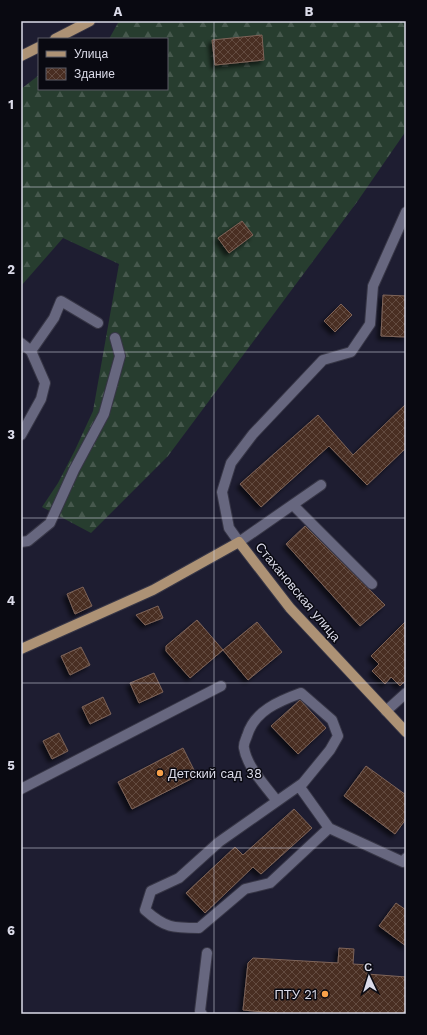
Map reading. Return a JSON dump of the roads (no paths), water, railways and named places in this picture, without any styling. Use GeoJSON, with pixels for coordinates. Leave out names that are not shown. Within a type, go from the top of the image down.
{"type":"FeatureCollection","features":[{"type":"Feature","properties":{"kind":"main road"},"geometry":{"type":"LineString","coordinates":[[57,38],[90,21]]}},
{"type":"Feature","properties":{"kind":"main road"},"geometry":{"type":"LineString","coordinates":[[21,56],[38,48]]}},
{"type":"Feature","properties":{"kind":"main road","name":"Стахановская улица"},"geometry":{"type":"LineString","coordinates":[[21,649],[152,590],[239,542],[290,608],[406,732]]}},
{"type":"Feature","properties":{"kind":"street"},"geometry":{"type":"LineString","coordinates":[[322,485],[239,542],[229,528],[222,492],[231,463],[253,434],[323,360],[351,352],[370,324],[373,286],[406,212]]}},
{"type":"Feature","properties":{"kind":"street"},"geometry":{"type":"LineString","coordinates":[[31,351],[54,318],[61,302],[98,323]]}},
{"type":"Feature","properties":{"kind":"street"},"geometry":{"type":"LineString","coordinates":[[21,542],[28,541],[50,523],[74,470],[104,414],[120,356],[115,338]]}},
{"type":"Feature","properties":{"kind":"street"},"geometry":{"type":"LineString","coordinates":[[21,344],[31,351],[45,383],[41,398],[21,435]]}},
{"type":"Feature","properties":{"kind":"street"},"geometry":{"type":"LineString","coordinates":[[294,505],[372,584]]}},
{"type":"Feature","properties":{"kind":"street"},"geometry":{"type":"LineString","coordinates":[[21,789],[221,686]]}},
{"type":"Feature","properties":{"kind":"street"},"geometry":{"type":"LineString","coordinates":[[276,800],[248,761],[243,746],[248,732],[258,716],[277,702],[301,693],[332,720],[338,736],[330,750],[299,786],[276,800],[219,842],[179,878],[151,891],[145,910],[158,922],[174,928],[200,928],[245,889],[270,883],[329,828]]}},
{"type":"Feature","properties":{"kind":"street"},"geometry":{"type":"LineString","coordinates":[[386,711],[406,693]]}},
{"type":"Feature","properties":{"kind":"street"},"geometry":{"type":"LineString","coordinates":[[299,786],[329,828],[403,862],[406,858]]}},
{"type":"Feature","properties":{"kind":"street"},"geometry":{"type":"LineString","coordinates":[[202,1014],[200,1011],[207,953]]}},
{"type":"Feature","properties":{"kind":"place","name":"Детский сад 38"},"geometry":{"type":"Point","coordinates":[160,773]}},
{"type":"Feature","properties":{"kind":"place","name":"ПТУ 21"},"geometry":{"type":"Point","coordinates":[325,994]}}]}
